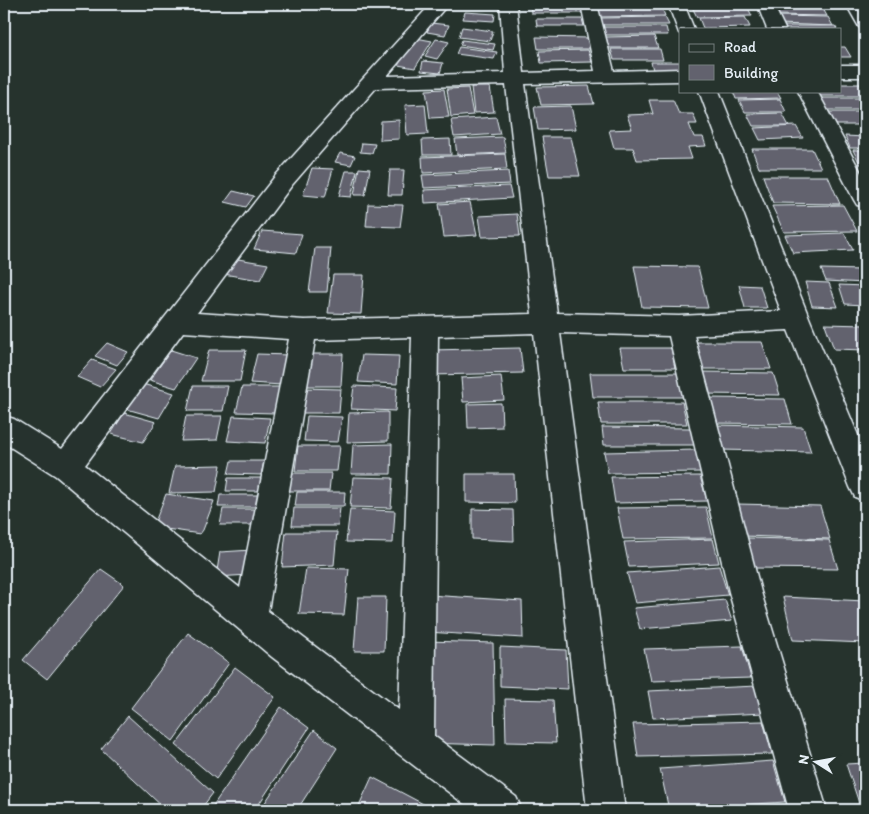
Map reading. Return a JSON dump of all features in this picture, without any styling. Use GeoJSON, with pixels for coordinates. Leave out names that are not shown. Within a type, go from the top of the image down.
{"type":"FeatureCollection","features":[{"type":"Feature","properties":{"kind":"street"},"geometry":{"type":"LineString","coordinates":[[66,467],[284,180],[440,4]]}},
{"type":"Feature","properties":{"kind":"street"},"geometry":{"type":"LineString","coordinates":[[508,4],[515,78],[606,810]]}},
{"type":"Feature","properties":{"kind":"street"},"geometry":{"type":"LineString","coordinates":[[589,4],[606,77]]}},
{"type":"Feature","properties":{"kind":"street"},"geometry":{"type":"LineString","coordinates":[[676,4],[685,28]]}},
{"type":"Feature","properties":{"kind":"street"},"geometry":{"type":"LineString","coordinates":[[765,4],[776,28]]}},
{"type":"Feature","properties":{"kind":"street"},"geometry":{"type":"LineString","coordinates":[[854,4],[865,23]]}},
{"type":"Feature","properties":{"kind":"street"},"geometry":{"type":"LineString","coordinates":[[842,71],[865,71]]}},
{"type":"Feature","properties":{"kind":"street"},"geometry":{"type":"LineString","coordinates":[[371,82],[679,75]]}},
{"type":"Feature","properties":{"kind":"street"},"geometry":{"type":"LineString","coordinates":[[709,92],[797,320],[865,487]]}},
{"type":"Feature","properties":{"kind":"street"},"geometry":{"type":"LineString","coordinates":[[808,92],[865,200]]}},
{"type":"Feature","properties":{"kind":"street"},"geometry":{"type":"LineString","coordinates":[[175,322],[304,330],[545,323],[679,326],[797,320]]}},
{"type":"Feature","properties":{"kind":"street"},"geometry":{"type":"LineString","coordinates":[[416,745],[425,326]]}},
{"type":"Feature","properties":{"kind":"street"},"geometry":{"type":"LineString","coordinates":[[679,326],[745,592],[808,810]]}},
{"type":"Feature","properties":{"kind":"street"},"geometry":{"type":"LineString","coordinates":[[251,616],[304,330]]}},
{"type":"Feature","properties":{"kind":"street"},"geometry":{"type":"LineString","coordinates":[[4,428],[66,467],[284,644],[503,810]]}},
{"type":"Feature","properties":{"kind":"building"},"geometry":{"type":"Polygon","coordinates":[[[530,4],[581,4],[584,13],[531,13],[530,4]]]}},
{"type":"Feature","properties":{"kind":"building"},"geometry":{"type":"Polygon","coordinates":[[[605,4],[635,4],[637,7],[607,7],[605,4]]]}},
{"type":"Feature","properties":{"kind":"building"},"geometry":{"type":"Polygon","coordinates":[[[691,4],[749,4],[750,6],[692,6],[691,4]]]}},
{"type":"Feature","properties":{"kind":"building"},"geometry":{"type":"Polygon","coordinates":[[[772,5],[822,7],[827,16],[775,15],[772,5]]]}},
{"type":"Feature","properties":{"kind":"building"},"geometry":{"type":"Polygon","coordinates":[[[747,6],[752,16],[697,17],[692,7],[747,6]]]}},
{"type":"Feature","properties":{"kind":"building"},"geometry":{"type":"Polygon","coordinates":[[[662,8],[665,16],[599,17],[597,9],[662,8]]]}},
{"type":"Feature","properties":{"kind":"building"},"geometry":{"type":"Polygon","coordinates":[[[465,12],[495,14],[494,21],[463,19],[465,12]]]}},
{"type":"Feature","properties":{"kind":"building"},"geometry":{"type":"Polygon","coordinates":[[[775,16],[828,17],[833,26],[779,24],[775,16]]]}},
{"type":"Feature","properties":{"kind":"building"},"geometry":{"type":"Polygon","coordinates":[[[665,17],[669,25],[602,25],[599,18],[665,17]]]}},
{"type":"Feature","properties":{"kind":"building"},"geometry":{"type":"Polygon","coordinates":[[[745,17],[750,27],[703,28],[699,18],[745,17]]]}},
{"type":"Feature","properties":{"kind":"building"},"geometry":{"type":"Polygon","coordinates":[[[536,19],[582,19],[584,26],[537,26],[536,19]]]}},
{"type":"Feature","properties":{"kind":"building"},"geometry":{"type":"Polygon","coordinates":[[[431,23],[449,25],[445,35],[427,32],[431,23]]]}},
{"type":"Feature","properties":{"kind":"building"},"geometry":{"type":"Polygon","coordinates":[[[781,26],[835,26],[836,28],[782,28],[781,26]]]}},
{"type":"Feature","properties":{"kind":"building"},"geometry":{"type":"Polygon","coordinates":[[[462,27],[493,31],[490,41],[459,37],[462,27]]]}},
{"type":"Feature","properties":{"kind":"building"},"geometry":{"type":"Polygon","coordinates":[[[602,27],[666,27],[668,35],[604,35],[602,27]]]}},
{"type":"Feature","properties":{"kind":"building"},"geometry":{"type":"Polygon","coordinates":[[[654,36],[658,48],[609,48],[606,37],[654,36]]]}},
{"type":"Feature","properties":{"kind":"building"},"geometry":{"type":"Polygon","coordinates":[[[536,37],[590,38],[592,49],[538,49],[536,37]]]}},
{"type":"Feature","properties":{"kind":"building"},"geometry":{"type":"Polygon","coordinates":[[[416,38],[432,41],[415,68],[398,65],[416,38]]]}},
{"type":"Feature","properties":{"kind":"building"},"geometry":{"type":"Polygon","coordinates":[[[436,39],[449,42],[437,59],[425,56],[436,39]]]}},
{"type":"Feature","properties":{"kind":"building"},"geometry":{"type":"Polygon","coordinates":[[[462,40],[495,44],[493,50],[460,45],[462,40]]]}},
{"type":"Feature","properties":{"kind":"building"},"geometry":{"type":"Polygon","coordinates":[[[459,47],[497,52],[494,59],[456,54],[459,47]]]}},
{"type":"Feature","properties":{"kind":"building"},"geometry":{"type":"Polygon","coordinates":[[[842,47],[845,47],[851,57],[842,57],[842,47]]]}},
{"type":"Feature","properties":{"kind":"building"},"geometry":{"type":"Polygon","coordinates":[[[611,49],[660,49],[663,60],[614,60],[611,49]]]}},
{"type":"Feature","properties":{"kind":"building"},"geometry":{"type":"Polygon","coordinates":[[[588,50],[592,62],[541,63],[539,51],[588,50]]]}},
{"type":"Feature","properties":{"kind":"building"},"geometry":{"type":"Polygon","coordinates":[[[423,61],[443,63],[440,73],[421,71],[423,61]]]}},
{"type":"Feature","properties":{"kind":"building"},"geometry":{"type":"Polygon","coordinates":[[[651,62],[679,62],[679,70],[653,70],[651,62]]]}},
{"type":"Feature","properties":{"kind":"building"},"geometry":{"type":"Polygon","coordinates":[[[842,84],[865,84],[865,96],[820,96],[818,92],[842,92],[842,84]]]}},
{"type":"Feature","properties":{"kind":"building"},"geometry":{"type":"Polygon","coordinates":[[[589,86],[594,104],[541,105],[537,87],[589,86]]]}},
{"type":"Feature","properties":{"kind":"building"},"geometry":{"type":"Polygon","coordinates":[[[471,87],[490,87],[494,112],[474,113],[471,87]]]}},
{"type":"Feature","properties":{"kind":"building"},"geometry":{"type":"Polygon","coordinates":[[[468,88],[473,115],[451,117],[447,89],[468,88]]]}},
{"type":"Feature","properties":{"kind":"building"},"geometry":{"type":"Polygon","coordinates":[[[444,89],[449,117],[430,118],[426,90],[444,89]]]}},
{"type":"Feature","properties":{"kind":"building"},"geometry":{"type":"Polygon","coordinates":[[[733,92],[778,92],[781,98],[736,99],[733,92]]]}},
{"type":"Feature","properties":{"kind":"building"},"geometry":{"type":"Polygon","coordinates":[[[820,98],[865,98],[865,110],[826,110],[820,98]]]}},
{"type":"Feature","properties":{"kind":"building"},"geometry":{"type":"Polygon","coordinates":[[[780,99],[786,112],[745,112],[739,100],[780,99]]]}},
{"type":"Feature","properties":{"kind":"building"},"geometry":{"type":"Polygon","coordinates":[[[649,100],[673,100],[679,114],[693,114],[697,124],[689,124],[694,137],[703,137],[706,146],[688,147],[692,159],[637,160],[633,148],[614,148],[609,130],[632,129],[627,115],[653,114],[649,100]]]}},
{"type":"Feature","properties":{"kind":"building"},"geometry":{"type":"Polygon","coordinates":[[[425,104],[428,134],[407,135],[405,105],[425,104]]]}},
{"type":"Feature","properties":{"kind":"building"},"geometry":{"type":"Polygon","coordinates":[[[571,106],[576,129],[538,130],[534,107],[571,106]]]}},
{"type":"Feature","properties":{"kind":"building"},"geometry":{"type":"Polygon","coordinates":[[[829,112],[865,112],[865,125],[836,125],[829,112]]]}},
{"type":"Feature","properties":{"kind":"building"},"geometry":{"type":"Polygon","coordinates":[[[782,113],[789,126],[753,126],[747,114],[782,113]]]}},
{"type":"Feature","properties":{"kind":"building"},"geometry":{"type":"Polygon","coordinates":[[[496,117],[500,134],[454,137],[451,120],[496,117]]]}},
{"type":"Feature","properties":{"kind":"building"},"geometry":{"type":"Polygon","coordinates":[[[399,120],[399,139],[380,140],[381,121],[399,120]]]}},
{"type":"Feature","properties":{"kind":"building"},"geometry":{"type":"Polygon","coordinates":[[[796,126],[803,138],[760,140],[754,128],[796,126]]]}},
{"type":"Feature","properties":{"kind":"building"},"geometry":{"type":"Polygon","coordinates":[[[845,136],[865,137],[865,148],[850,148],[845,136]]]}},
{"type":"Feature","properties":{"kind":"building"},"geometry":{"type":"Polygon","coordinates":[[[503,137],[506,153],[457,155],[455,139],[503,137]]]}},
{"type":"Feature","properties":{"kind":"building"},"geometry":{"type":"Polygon","coordinates":[[[542,137],[571,137],[580,176],[549,176],[542,137]]]}},
{"type":"Feature","properties":{"kind":"building"},"geometry":{"type":"Polygon","coordinates":[[[450,139],[451,155],[423,155],[422,140],[450,139]]]}},
{"type":"Feature","properties":{"kind":"building"},"geometry":{"type":"Polygon","coordinates":[[[362,143],[375,144],[372,153],[360,152],[362,143]]]}},
{"type":"Feature","properties":{"kind":"building"},"geometry":{"type":"Polygon","coordinates":[[[752,149],[812,149],[821,168],[759,168],[752,149]]]}},
{"type":"Feature","properties":{"kind":"building"},"geometry":{"type":"Polygon","coordinates":[[[853,150],[865,150],[865,164],[860,164],[853,150]]]}},
{"type":"Feature","properties":{"kind":"building"},"geometry":{"type":"Polygon","coordinates":[[[340,153],[355,156],[351,165],[335,162],[340,153]]]}},
{"type":"Feature","properties":{"kind":"building"},"geometry":{"type":"Polygon","coordinates":[[[505,154],[507,169],[423,173],[422,157],[505,154]]]}},
{"type":"Feature","properties":{"kind":"building"},"geometry":{"type":"Polygon","coordinates":[[[312,168],[333,169],[325,197],[303,195],[312,168]]]}},
{"type":"Feature","properties":{"kind":"building"},"geometry":{"type":"Polygon","coordinates":[[[359,168],[370,169],[365,195],[354,195],[359,168]]]}},
{"type":"Feature","properties":{"kind":"building"},"geometry":{"type":"Polygon","coordinates":[[[390,170],[404,170],[402,195],[388,195],[390,170]]]}},
{"type":"Feature","properties":{"kind":"building"},"geometry":{"type":"Polygon","coordinates":[[[346,171],[357,171],[351,197],[339,196],[346,171]]]}},
{"type":"Feature","properties":{"kind":"building"},"geometry":{"type":"Polygon","coordinates":[[[508,171],[510,184],[424,188],[422,175],[508,171]]]}},
{"type":"Feature","properties":{"kind":"building"},"geometry":{"type":"Polygon","coordinates":[[[763,176],[828,176],[840,204],[773,203],[763,176]]]}},
{"type":"Feature","properties":{"kind":"building"},"geometry":{"type":"Polygon","coordinates":[[[509,186],[512,198],[425,203],[424,190],[509,186]]]}},
{"type":"Feature","properties":{"kind":"building"},"geometry":{"type":"Polygon","coordinates":[[[233,191],[254,196],[246,207],[225,202],[233,191]]]}},
{"type":"Feature","properties":{"kind":"building"},"geometry":{"type":"Polygon","coordinates":[[[470,202],[477,235],[444,237],[439,204],[470,202]]]}},
{"type":"Feature","properties":{"kind":"building"},"geometry":{"type":"Polygon","coordinates":[[[368,204],[403,205],[400,227],[366,226],[368,204]]]}},
{"type":"Feature","properties":{"kind":"building"},"geometry":{"type":"Polygon","coordinates":[[[843,205],[857,231],[784,232],[772,206],[843,205]]]}},
{"type":"Feature","properties":{"kind":"building"},"geometry":{"type":"Polygon","coordinates":[[[517,214],[520,236],[482,237],[479,216],[517,214]]]}},
{"type":"Feature","properties":{"kind":"building"},"geometry":{"type":"Polygon","coordinates":[[[262,231],[302,234],[296,253],[254,249],[262,231]]]}},
{"type":"Feature","properties":{"kind":"building"},"geometry":{"type":"Polygon","coordinates":[[[844,233],[853,250],[793,253],[785,235],[844,233]]]}},
{"type":"Feature","properties":{"kind":"building"},"geometry":{"type":"Polygon","coordinates":[[[315,248],[331,248],[327,292],[309,292],[315,248]]]}},
{"type":"Feature","properties":{"kind":"building"},"geometry":{"type":"Polygon","coordinates":[[[232,258],[268,264],[260,280],[223,274],[232,258]]]}},
{"type":"Feature","properties":{"kind":"building"},"geometry":{"type":"Polygon","coordinates":[[[634,266],[698,267],[708,308],[642,307],[634,266]]]}},
{"type":"Feature","properties":{"kind":"building"},"geometry":{"type":"Polygon","coordinates":[[[821,269],[861,270],[865,283],[826,281],[821,269]]]}},
{"type":"Feature","properties":{"kind":"building"},"geometry":{"type":"Polygon","coordinates":[[[333,275],[364,275],[361,314],[328,313],[333,275]]]}},
{"type":"Feature","properties":{"kind":"building"},"geometry":{"type":"Polygon","coordinates":[[[805,282],[829,283],[838,307],[812,306],[805,282]]]}},
{"type":"Feature","properties":{"kind":"building"},"geometry":{"type":"Polygon","coordinates":[[[739,285],[760,286],[767,308],[745,308],[739,285]]]}},
{"type":"Feature","properties":{"kind":"building"},"geometry":{"type":"Polygon","coordinates":[[[839,285],[865,286],[865,305],[845,304],[839,285]]]}},
{"type":"Feature","properties":{"kind":"building"},"geometry":{"type":"Polygon","coordinates":[[[825,324],[865,325],[865,350],[834,349],[825,324]]]}},
{"type":"Feature","properties":{"kind":"building"},"geometry":{"type":"Polygon","coordinates":[[[689,342],[762,342],[771,369],[695,369],[689,342]]]}},
{"type":"Feature","properties":{"kind":"building"},"geometry":{"type":"Polygon","coordinates":[[[107,343],[128,352],[117,365],[95,356],[107,343]]]}},
{"type":"Feature","properties":{"kind":"building"},"geometry":{"type":"Polygon","coordinates":[[[520,348],[523,373],[430,375],[430,350],[520,348]]]}},
{"type":"Feature","properties":{"kind":"building"},"geometry":{"type":"Polygon","coordinates":[[[620,348],[671,348],[675,368],[624,368],[620,348]]]}},
{"type":"Feature","properties":{"kind":"building"},"geometry":{"type":"Polygon","coordinates":[[[171,350],[196,358],[176,388],[150,380],[171,350]]]}},
{"type":"Feature","properties":{"kind":"building"},"geometry":{"type":"Polygon","coordinates":[[[209,350],[246,350],[240,381],[201,381],[209,350]]]}},
{"type":"Feature","properties":{"kind":"building"},"geometry":{"type":"Polygon","coordinates":[[[257,354],[289,355],[282,385],[250,383],[257,354]]]}},
{"type":"Feature","properties":{"kind":"building"},"geometry":{"type":"Polygon","coordinates":[[[303,354],[343,354],[341,386],[299,386],[303,354]]]}},
{"type":"Feature","properties":{"kind":"building"},"geometry":{"type":"Polygon","coordinates":[[[362,355],[399,356],[397,384],[358,382],[362,355]]]}},
{"type":"Feature","properties":{"kind":"building"},"geometry":{"type":"Polygon","coordinates":[[[92,360],[116,369],[100,387],[77,377],[92,360]]]}},
{"type":"Feature","properties":{"kind":"building"},"geometry":{"type":"Polygon","coordinates":[[[700,372],[773,373],[780,395],[704,394],[700,372]]]}},
{"type":"Feature","properties":{"kind":"building"},"geometry":{"type":"Polygon","coordinates":[[[590,373],[679,373],[685,397],[593,397],[590,373]]]}},
{"type":"Feature","properties":{"kind":"building"},"geometry":{"type":"Polygon","coordinates":[[[501,376],[504,400],[463,402],[461,378],[501,376]]]}},
{"type":"Feature","properties":{"kind":"building"},"geometry":{"type":"Polygon","coordinates":[[[139,383],[174,393],[159,418],[123,408],[139,383]]]}},
{"type":"Feature","properties":{"kind":"building"},"geometry":{"type":"Polygon","coordinates":[[[193,386],[228,386],[223,411],[187,411],[193,386]]]}},
{"type":"Feature","properties":{"kind":"building"},"geometry":{"type":"Polygon","coordinates":[[[354,386],[397,388],[395,411],[351,409],[354,386]]]}},
{"type":"Feature","properties":{"kind":"building"},"geometry":{"type":"Polygon","coordinates":[[[242,387],[280,387],[275,413],[236,412],[242,387]]]}},
{"type":"Feature","properties":{"kind":"building"},"geometry":{"type":"Polygon","coordinates":[[[302,388],[341,389],[339,413],[299,413],[302,388]]]}},
{"type":"Feature","properties":{"kind":"building"},"geometry":{"type":"Polygon","coordinates":[[[707,398],[785,399],[792,424],[713,423],[707,398]]]}},
{"type":"Feature","properties":{"kind":"building"},"geometry":{"type":"Polygon","coordinates":[[[598,402],[682,402],[687,424],[601,424],[598,402]]]}},
{"type":"Feature","properties":{"kind":"building"},"geometry":{"type":"Polygon","coordinates":[[[501,403],[502,427],[468,428],[467,404],[501,403]]]}},
{"type":"Feature","properties":{"kind":"building"},"geometry":{"type":"Polygon","coordinates":[[[388,412],[388,441],[347,442],[349,413],[388,412]]]}},
{"type":"Feature","properties":{"kind":"building"},"geometry":{"type":"Polygon","coordinates":[[[124,413],[156,422],[143,442],[111,434],[124,413]]]}},
{"type":"Feature","properties":{"kind":"building"},"geometry":{"type":"Polygon","coordinates":[[[186,416],[222,416],[217,440],[181,441],[186,416]]]}},
{"type":"Feature","properties":{"kind":"building"},"geometry":{"type":"Polygon","coordinates":[[[233,416],[270,418],[265,443],[227,441],[233,416]]]}},
{"type":"Feature","properties":{"kind":"building"},"geometry":{"type":"Polygon","coordinates":[[[307,416],[342,417],[338,442],[304,441],[307,416]]]}},
{"type":"Feature","properties":{"kind":"building"},"geometry":{"type":"Polygon","coordinates":[[[714,425],[803,427],[811,452],[720,450],[714,425]]]}},
{"type":"Feature","properties":{"kind":"building"},"geometry":{"type":"Polygon","coordinates":[[[602,427],[690,428],[695,445],[604,445],[602,427]]]}},
{"type":"Feature","properties":{"kind":"building"},"geometry":{"type":"Polygon","coordinates":[[[392,444],[391,474],[351,474],[353,445],[392,444]]]}},
{"type":"Feature","properties":{"kind":"building"},"geometry":{"type":"Polygon","coordinates":[[[298,446],[340,446],[337,471],[295,471],[298,446]]]}},
{"type":"Feature","properties":{"kind":"building"},"geometry":{"type":"Polygon","coordinates":[[[697,450],[703,472],[608,473],[604,452],[697,450]]]}},
{"type":"Feature","properties":{"kind":"building"},"geometry":{"type":"Polygon","coordinates":[[[231,461],[264,461],[261,475],[228,474],[231,461]]]}},
{"type":"Feature","properties":{"kind":"building"},"geometry":{"type":"Polygon","coordinates":[[[221,465],[216,492],[169,493],[175,466],[221,465]]]}},
{"type":"Feature","properties":{"kind":"building"},"geometry":{"type":"Polygon","coordinates":[[[291,473],[331,473],[329,491],[288,491],[291,473]]]}},
{"type":"Feature","properties":{"kind":"building"},"geometry":{"type":"Polygon","coordinates":[[[466,474],[514,474],[515,503],[466,502],[466,474]]]}},
{"type":"Feature","properties":{"kind":"building"},"geometry":{"type":"Polygon","coordinates":[[[700,476],[707,501],[615,503],[611,477],[700,476]]]}},
{"type":"Feature","properties":{"kind":"building"},"geometry":{"type":"Polygon","coordinates":[[[353,477],[393,478],[391,508],[350,507],[353,477]]]}},
{"type":"Feature","properties":{"kind":"building"},"geometry":{"type":"Polygon","coordinates":[[[228,478],[263,478],[261,491],[226,491],[228,478]]]}},
{"type":"Feature","properties":{"kind":"building"},"geometry":{"type":"Polygon","coordinates":[[[297,492],[345,492],[344,506],[295,506],[297,492]]]}},
{"type":"Feature","properties":{"kind":"building"},"geometry":{"type":"Polygon","coordinates":[[[166,494],[214,501],[200,534],[153,527],[166,494]]]}},
{"type":"Feature","properties":{"kind":"building"},"geometry":{"type":"Polygon","coordinates":[[[220,495],[265,495],[264,507],[218,507],[220,495]]]}},
{"type":"Feature","properties":{"kind":"building"},"geometry":{"type":"Polygon","coordinates":[[[737,504],[820,506],[830,539],[744,536],[737,504]]]}},
{"type":"Feature","properties":{"kind":"building"},"geometry":{"type":"Polygon","coordinates":[[[706,507],[713,538],[623,539],[617,508],[706,507]]]}},
{"type":"Feature","properties":{"kind":"building"},"geometry":{"type":"Polygon","coordinates":[[[294,508],[340,508],[338,526],[292,526],[294,508]]]}},
{"type":"Feature","properties":{"kind":"building"},"geometry":{"type":"Polygon","coordinates":[[[223,509],[256,509],[254,525],[220,525],[223,509]]]}},
{"type":"Feature","properties":{"kind":"building"},"geometry":{"type":"Polygon","coordinates":[[[350,509],[395,511],[393,543],[346,542],[350,509]]]}},
{"type":"Feature","properties":{"kind":"building"},"geometry":{"type":"Polygon","coordinates":[[[472,509],[513,510],[514,541],[472,539],[472,509]]]}},
{"type":"Feature","properties":{"kind":"building"},"geometry":{"type":"Polygon","coordinates":[[[286,532],[337,532],[334,565],[282,567],[286,532]]]}},
{"type":"Feature","properties":{"kind":"building"},"geometry":{"type":"Polygon","coordinates":[[[747,538],[829,540],[838,569],[754,568],[747,538]]]}},
{"type":"Feature","properties":{"kind":"building"},"geometry":{"type":"Polygon","coordinates":[[[713,539],[719,563],[629,567],[624,542],[713,539]]]}},
{"type":"Feature","properties":{"kind":"building"},"geometry":{"type":"Polygon","coordinates":[[[252,550],[249,575],[216,577],[220,552],[252,550]]]}},
{"type":"Feature","properties":{"kind":"building"},"geometry":{"type":"Polygon","coordinates":[[[719,566],[728,595],[635,603],[627,573],[719,566]]]}},
{"type":"Feature","properties":{"kind":"building"},"geometry":{"type":"Polygon","coordinates":[[[306,568],[349,569],[344,615],[299,614],[306,568]]]}},
{"type":"Feature","properties":{"kind":"building"},"geometry":{"type":"Polygon","coordinates":[[[101,569],[124,585],[47,679],[23,660],[101,569]]]}},
{"type":"Feature","properties":{"kind":"building"},"geometry":{"type":"Polygon","coordinates":[[[429,595],[522,601],[523,638],[427,632],[429,595]]]}},
{"type":"Feature","properties":{"kind":"building"},"geometry":{"type":"Polygon","coordinates":[[[358,597],[386,597],[384,651],[354,651],[358,597]]]}},
{"type":"Feature","properties":{"kind":"building"},"geometry":{"type":"Polygon","coordinates":[[[783,597],[865,601],[865,643],[793,640],[783,597]]]}},
{"type":"Feature","properties":{"kind":"building"},"geometry":{"type":"Polygon","coordinates":[[[725,600],[732,621],[640,629],[634,608],[725,600]]]}},
{"type":"Feature","properties":{"kind":"building"},"geometry":{"type":"Polygon","coordinates":[[[188,633],[229,663],[173,741],[131,708],[188,633]]]}},
{"type":"Feature","properties":{"kind":"building"},"geometry":{"type":"Polygon","coordinates":[[[426,641],[493,643],[495,745],[423,743],[426,641]]]}},
{"type":"Feature","properties":{"kind":"building"},"geometry":{"type":"Polygon","coordinates":[[[742,646],[751,678],[651,681],[644,649],[742,646]]]}},
{"type":"Feature","properties":{"kind":"building"},"geometry":{"type":"Polygon","coordinates":[[[500,647],[566,650],[568,689],[500,686],[500,647]]]}},
{"type":"Feature","properties":{"kind":"building"},"geometry":{"type":"Polygon","coordinates":[[[235,667],[275,697],[216,779],[176,745],[235,667]]]}},
{"type":"Feature","properties":{"kind":"building"},"geometry":{"type":"Polygon","coordinates":[[[757,686],[765,713],[653,718],[648,691],[757,686]]]}},
{"type":"Feature","properties":{"kind":"building"},"geometry":{"type":"Polygon","coordinates":[[[505,699],[553,700],[556,743],[506,742],[505,699]]]}},
{"type":"Feature","properties":{"kind":"building"},"geometry":{"type":"Polygon","coordinates":[[[281,707],[309,728],[255,810],[210,810],[281,707]]]}},
{"type":"Feature","properties":{"kind":"building"},"geometry":{"type":"Polygon","coordinates":[[[128,716],[213,793],[200,810],[166,810],[101,749],[128,716]]]}},
{"type":"Feature","properties":{"kind":"building"},"geometry":{"type":"Polygon","coordinates":[[[763,721],[772,754],[638,757],[633,724],[763,721]]]}},
{"type":"Feature","properties":{"kind":"building"},"geometry":{"type":"Polygon","coordinates":[[[314,730],[337,748],[297,810],[260,810],[314,730]]]}},
{"type":"Feature","properties":{"kind":"building"},"geometry":{"type":"Polygon","coordinates":[[[773,761],[785,802],[669,810],[660,769],[773,761]]]}},
{"type":"Feature","properties":{"kind":"building"},"geometry":{"type":"Polygon","coordinates":[[[865,763],[865,806],[860,806],[846,764],[865,763]]]}},
{"type":"Feature","properties":{"kind":"building"},"geometry":{"type":"Polygon","coordinates":[[[372,777],[427,806],[425,810],[357,810],[372,777]]]}}]}
